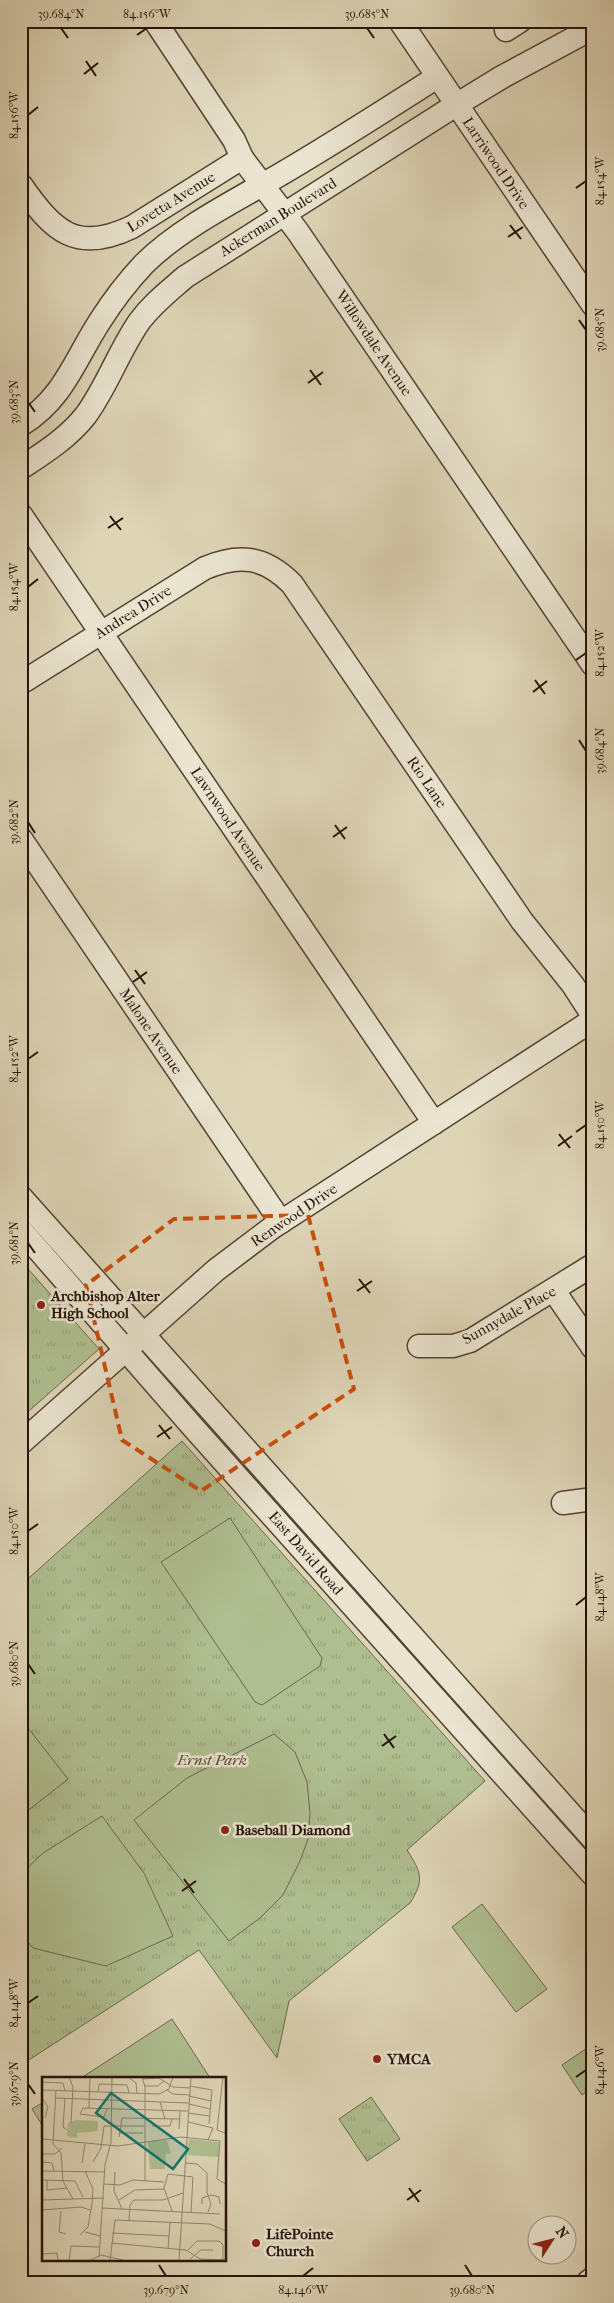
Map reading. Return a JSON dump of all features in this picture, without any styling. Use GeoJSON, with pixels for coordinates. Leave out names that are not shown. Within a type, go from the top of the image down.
{"type":"FeatureCollection","features":[{"type":"Feature","properties":{"kind":"street","name":"Willowdale Avenue"},"geometry":{"type":"LineString","coordinates":[[155,21],[234,140],[242,158],[284,213],[593,665]]}},
{"type":"Feature","properties":{"kind":"street","name":"Larriwood Drive"},"geometry":{"type":"LineString","coordinates":[[400,21],[593,305]]}},
{"type":"Feature","properties":{"kind":"street","name":"Ackerman Boulevard"},"geometry":{"type":"LineString","coordinates":[[21,468],[68,434],[85,416],[104,388],[139,322],[157,301],[185,277],[456,105],[502,77],[593,28]]}},
{"type":"Feature","properties":{"kind":"street"},"geometry":{"type":"LineString","coordinates":[[21,425],[31,419],[57,394],[79,361],[100,322],[144,264],[178,236],[437,77]]}},
{"type":"Feature","properties":{"kind":"street","name":"Lovetta Avenue"},"geometry":{"type":"LineString","coordinates":[[21,185],[40,213],[52,224],[80,238],[98,239],[116,235],[132,227],[242,158]]}},
{"type":"Feature","properties":{"kind":"street","name":"Lawnwood Avenue"},"geometry":{"type":"LineString","coordinates":[[21,515],[434,1123]]}},
{"type":"Feature","properties":{"kind":"street","name":"Andrea Drive"},"geometry":{"type":"LineString","coordinates":[[21,683],[205,568],[221,561],[237,558],[252,560]]}},
{"type":"Feature","properties":{"kind":"street","name":"Rio Lane"},"geometry":{"type":"LineString","coordinates":[[252,560],[269,566],[292,584],[517,914],[573,985],[593,1016]]}},
{"type":"Feature","properties":{"kind":"street","name":"Malone Avenue"},"geometry":{"type":"LineString","coordinates":[[21,839],[282,1222]]}},
{"type":"Feature","properties":{"kind":"street","name":"Renwood Drive"},"geometry":{"type":"LineString","coordinates":[[21,1443],[216,1270],[282,1222],[593,1020]]}},
{"type":"Feature","properties":{"kind":"street","name":"East David Road"},"geometry":{"type":"LineString","coordinates":[[21,1197],[593,1839]]}},
{"type":"Feature","properties":{"kind":"street","name":"East David Road"},"geometry":{"type":"LineString","coordinates":[[21,1230],[593,1875]]}},
{"type":"Feature","properties":{"kind":"street","name":"Sunnydale Place"},"geometry":{"type":"LineString","coordinates":[[419,1346],[453,1346],[470,1341],[554,1291],[593,1265]]}},
{"type":"Feature","properties":{"kind":"street"},"geometry":{"type":"LineString","coordinates":[[554,1291],[593,1348]]}},
{"type":"Feature","properties":{"kind":"street"},"geometry":{"type":"LineString","coordinates":[[562,1503],[593,1499]]}},
{"type":"Feature","properties":{"kind":"street"},"geometry":{"type":"LineString","coordinates":[[412,1673],[430,1656]]}},
{"type":"Feature","properties":{"kind":"street"},"geometry":{"type":"LineString","coordinates":[[588,2282],[593,2278]]}},
{"type":"Feature","properties":{"kind":"highlighted area"},"geometry":{"type":"Polygon","coordinates":[[[308,1215],[354,1389],[201,1491],[122,1440],[86,1285],[174,1219],[308,1215]]]}},
{"type":"Feature","properties":{"kind":"green space","name":"Archbishop Alter High School"},"geometry":{"type":"Polygon","coordinates":[[[21,1261],[99,1349],[21,1418],[21,1261]]]}},
{"type":"Feature","properties":{"kind":"green space","name":"Ernst Park"},"geometry":{"type":"Polygon","coordinates":[[[182,1441],[485,1781],[407,1850],[418,1870],[419,1876],[418,1888],[410,1903],[289,2001],[277,2058],[199,1950],[21,2065],[21,1585],[182,1441]]]}},
{"type":"Feature","properties":{"kind":"green space"},"geometry":{"type":"Polygon","coordinates":[[[230,1518],[322,1658],[320,1666],[262,1705],[255,1702],[161,1562],[230,1518]]]}},
{"type":"Feature","properties":{"kind":"green space"},"geometry":{"type":"Polygon","coordinates":[[[21,1719],[68,1779],[21,1816],[21,1719]]]}},
{"type":"Feature","properties":{"kind":"green space","name":"Baseball Diamond"},"geometry":{"type":"Polygon","coordinates":[[[274,1734],[295,1752],[307,1782],[310,1813],[308,1839],[300,1861],[283,1895],[260,1918],[229,1941],[134,1820],[187,1778],[274,1734]]]}},
{"type":"Feature","properties":{"kind":"green space"},"geometry":{"type":"Polygon","coordinates":[[[102,1816],[144,1873],[173,1936],[106,1966],[33,1948],[21,1934],[21,1874],[43,1853],[102,1816]]]}},
{"type":"Feature","properties":{"kind":"green space"},"geometry":{"type":"Polygon","coordinates":[[[482,1904],[547,1989],[516,2012],[452,1927],[482,1904]]]}},
{"type":"Feature","properties":{"kind":"green space"},"geometry":{"type":"Polygon","coordinates":[[[172,2019],[209,2077],[83,2077],[172,2019]]]}},
{"type":"Feature","properties":{"kind":"green space"},"geometry":{"type":"Polygon","coordinates":[[[593,2044],[593,2087],[582,2095],[562,2065],[593,2044]]]}},
{"type":"Feature","properties":{"kind":"green space"},"geometry":{"type":"Polygon","coordinates":[[[371,2097],[400,2139],[367,2161],[339,2119],[371,2097]]]}},
{"type":"Feature","properties":{"kind":"green space"},"geometry":{"type":"Polygon","coordinates":[[[42,2103],[42,2125],[32,2109],[42,2103]]]}},
{"type":"Feature","properties":{"kind":"place","name":"Archbishop Alter High School"},"geometry":{"type":"Point","coordinates":[41,1305]}},
{"type":"Feature","properties":{"kind":"place","name":"Baseball Diamond"},"geometry":{"type":"Point","coordinates":[225,1830]}},
{"type":"Feature","properties":{"kind":"place","name":"YMCA"},"geometry":{"type":"Point","coordinates":[377,2059]}},
{"type":"Feature","properties":{"kind":"place","name":"LifePointe Church"},"geometry":{"type":"Point","coordinates":[256,2243]}}]}
